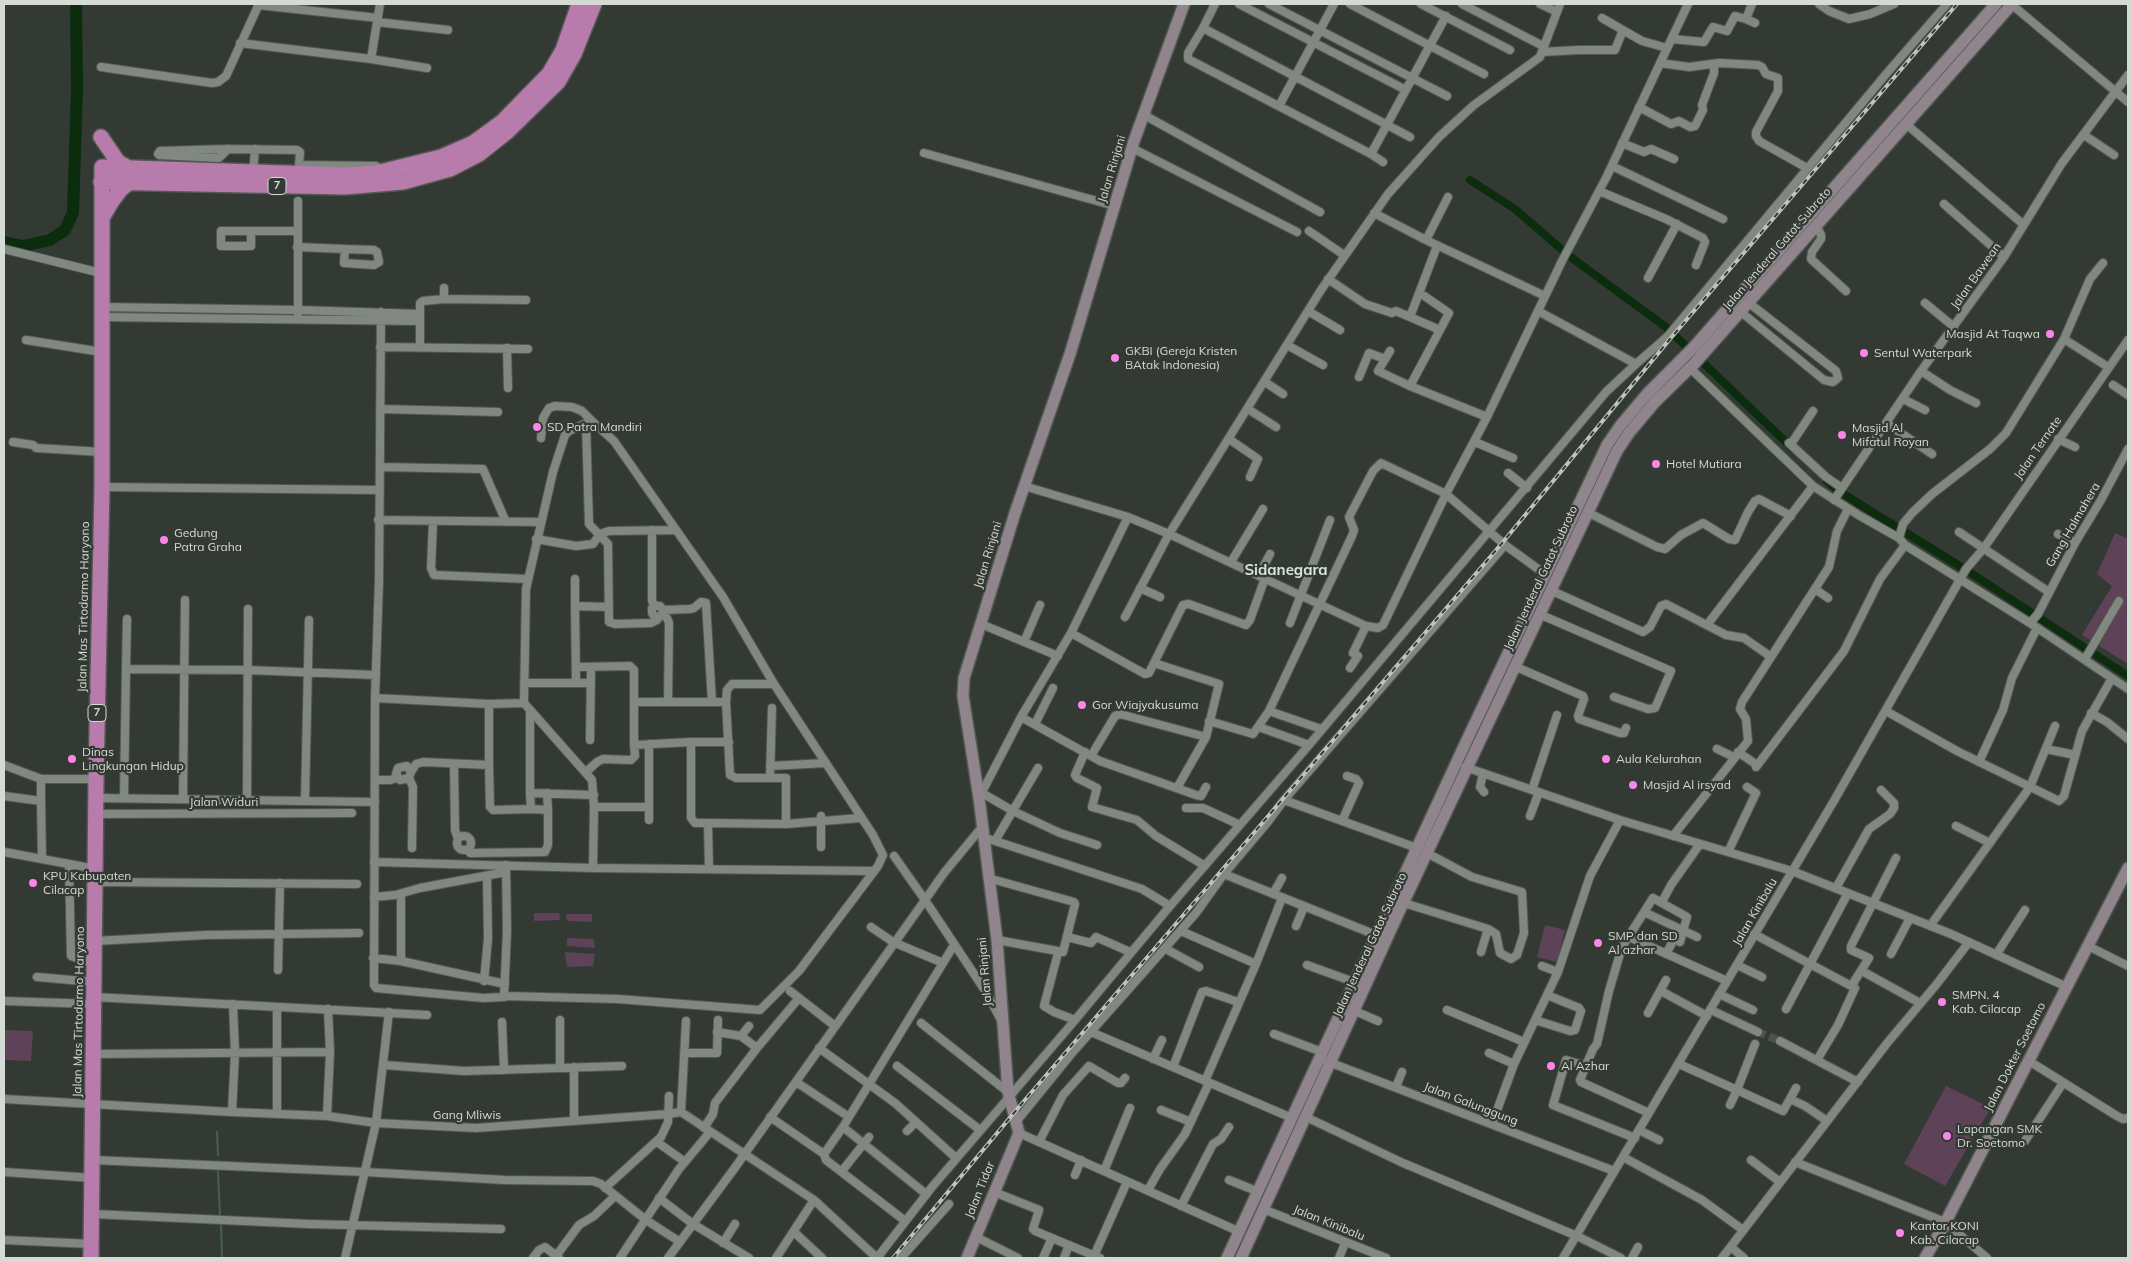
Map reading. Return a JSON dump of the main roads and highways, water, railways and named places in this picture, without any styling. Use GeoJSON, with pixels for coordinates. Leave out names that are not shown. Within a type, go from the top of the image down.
{"type":"FeatureCollection","features":[{"type":"Feature","properties":{"kind":"highway","name":"7"},"geometry":{"type":"LineString","coordinates":[[476,149],[549,74],[563,50],[579,4]]}},
{"type":"Feature","properties":{"kind":"highway","name":"7"},"geometry":{"type":"LineString","coordinates":[[130,175],[252,178],[345,187],[403,182],[476,149],[508,131],[558,82],[574,54],[594,4]]}},
{"type":"Feature","properties":{"kind":"highway"},"geometry":{"type":"LineString","coordinates":[[101,137],[118,162],[130,175],[112,200],[101,220]]}},
{"type":"Feature","properties":{"kind":"highway","name":"Jalan Mas Tirtodarmo Haryono"},"geometry":{"type":"LineString","coordinates":[[92,1251],[96,779],[102,487],[101,174],[130,175]]}},
{"type":"Feature","properties":{"kind":"main road","name":"Jalan Rinjani"},"geometry":{"type":"LineString","coordinates":[[1019,1133],[1008,1094],[997,940],[988,878],[980,795],[963,696],[964,678],[1024,486],[1070,354],[1132,148],[1184,4]]}},
{"type":"Feature","properties":{"kind":"main road","name":"Jalan Jenderal Gatot Subroto"},"geometry":{"type":"LineString","coordinates":[[1227,1258],[1292,1118],[1324,1058],[1355,1011],[1404,903],[1422,850],[1456,763],[1607,446],[1620,426],[1647,394],[1693,359],[1749,303],[1816,226],[1996,4]]}},
{"type":"Feature","properties":{"kind":"main road","name":"Jalan Jenderal Gatot Subroto"},"geometry":{"type":"LineString","coordinates":[[1241,1258],[1306,1117],[1324,1058],[1354,982],[1376,936],[1467,768],[1617,451],[1629,433],[1655,402],[1886,138],[1906,124],[2011,4]]}},
{"type":"Feature","properties":{"kind":"main road","name":"Jalan Dokter Soetomo"},"geometry":{"type":"LineString","coordinates":[[1925,1258],[2128,868]]}},
{"type":"Feature","properties":{"kind":"main road","name":"Jalan Tidar"},"geometry":{"type":"LineString","coordinates":[[967,1258],[1019,1133]]}},
{"type":"Feature","properties":{"kind":"waterway"},"geometry":{"type":"LineString","coordinates":[[4,242],[23,246],[50,240],[65,230],[73,213],[77,89],[76,4]]}},
{"type":"Feature","properties":{"kind":"waterway"},"geometry":{"type":"LineString","coordinates":[[1470,180],[1515,209],[1568,255],[1667,328],[1792,448]]}},
{"type":"Feature","properties":{"kind":"waterway"},"geometry":{"type":"LineString","coordinates":[[1826,480],[1837,490],[1971,573],[2128,676]]}},
{"type":"Feature","properties":{"kind":"waterway"},"geometry":{"type":"LineString","coordinates":[[217,1132],[218,1155]]}},
{"type":"Feature","properties":{"kind":"waterway"},"geometry":{"type":"LineString","coordinates":[[218,1171],[220,1216]]}},
{"type":"Feature","properties":{"kind":"waterway"},"geometry":{"type":"LineString","coordinates":[[221,1224],[222,1258]]}},
{"type":"Feature","properties":{"kind":"tunnel"},"geometry":{"type":"LineString","coordinates":[[1758,1032],[1780,1041]]}},
{"type":"Feature","properties":{"kind":"railway"},"geometry":{"type":"LineString","coordinates":[[893,1258],[1013,1114],[1503,542],[1670,339],[1957,4]]}},
{"type":"Feature","properties":{"kind":"place","name":"Masjid At Taqwa"},"geometry":{"type":"Point","coordinates":[2050,334]}},
{"type":"Feature","properties":{"kind":"place","name":"Sentul Waterpark"},"geometry":{"type":"Point","coordinates":[1864,353]}},
{"type":"Feature","properties":{"kind":"place","name":"GKBI (Gereja Kristen BAtak Indonesia)"},"geometry":{"type":"Point","coordinates":[1115,358]}},
{"type":"Feature","properties":{"kind":"place","name":"SD Patra Mandiri"},"geometry":{"type":"Point","coordinates":[537,427]}},
{"type":"Feature","properties":{"kind":"place","name":"Masjid Al Mifatul Royan"},"geometry":{"type":"Point","coordinates":[1842,435]}},
{"type":"Feature","properties":{"kind":"place","name":"Hotel Mutiara"},"geometry":{"type":"Point","coordinates":[1656,464]}},
{"type":"Feature","properties":{"kind":"place","name":"Gedung Patra Graha"},"geometry":{"type":"Point","coordinates":[164,540]}},
{"type":"Feature","properties":{"kind":"place","name":"Gor Wiajyakusuma"},"geometry":{"type":"Point","coordinates":[1082,705]}},
{"type":"Feature","properties":{"kind":"place","name":"Dinas Lingkungan Hidup"},"geometry":{"type":"Point","coordinates":[72,759]}},
{"type":"Feature","properties":{"kind":"place","name":"Aula Kelurahan"},"geometry":{"type":"Point","coordinates":[1606,759]}},
{"type":"Feature","properties":{"kind":"place","name":"Masjid Al irsyad"},"geometry":{"type":"Point","coordinates":[1633,785]}},
{"type":"Feature","properties":{"kind":"place","name":"KPU Kabupaten Cilacap"},"geometry":{"type":"Point","coordinates":[33,883]}},
{"type":"Feature","properties":{"kind":"place","name":"SMP dan SD Al azhar"},"geometry":{"type":"Point","coordinates":[1598,943]}},
{"type":"Feature","properties":{"kind":"place","name":"SMPN. 4 Kab. Cilacap"},"geometry":{"type":"Point","coordinates":[1942,1002]}},
{"type":"Feature","properties":{"kind":"place","name":"Al Azhar"},"geometry":{"type":"Point","coordinates":[1551,1066]}},
{"type":"Feature","properties":{"kind":"place","name":"Lapangan SMK Dr. Soetomo"},"geometry":{"type":"Point","coordinates":[1947,1136]}},
{"type":"Feature","properties":{"kind":"place","name":"Kantor KONI Kab. Cilacap"},"geometry":{"type":"Point","coordinates":[1900,1233]}},
{"type":"Feature","properties":{"kind":"district","name":"Sidanegara"},"geometry":{"type":"Point","coordinates":[1286,570]}}]}
